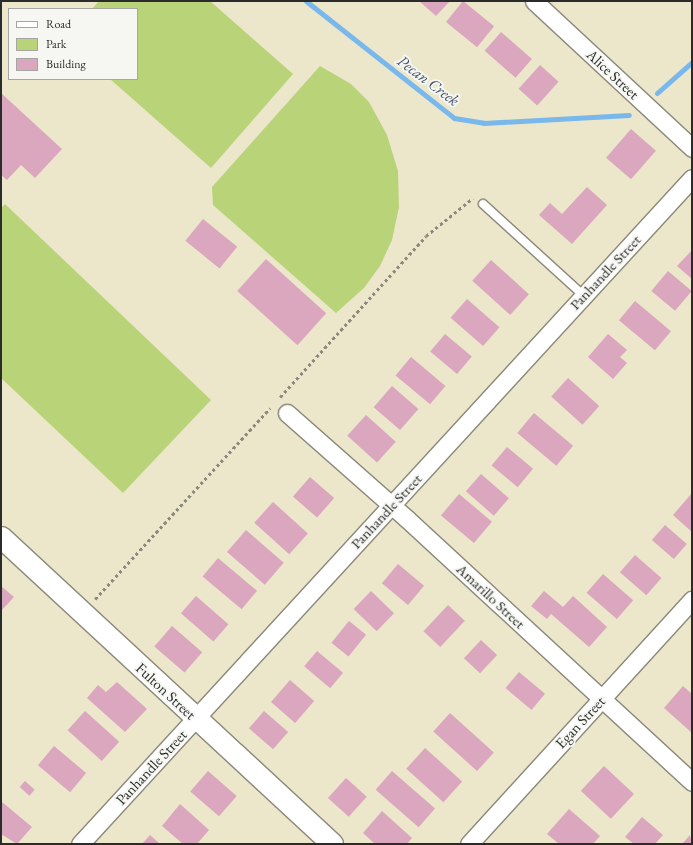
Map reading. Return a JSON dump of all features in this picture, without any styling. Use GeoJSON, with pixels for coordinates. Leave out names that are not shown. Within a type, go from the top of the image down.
{"type":"FeatureCollection","features":[{"type":"Feature","properties":{"kind":"street","name":"Alice Street"},"geometry":{"type":"LineString","coordinates":[[534,1],[692,148]]}},
{"type":"Feature","properties":{"kind":"street","name":"Panhandle Street"},"geometry":{"type":"LineString","coordinates":[[80,844],[692,178]]}},
{"type":"Feature","properties":{"kind":"street","name":"Amarillo Street"},"geometry":{"type":"LineString","coordinates":[[287,413],[392,505],[692,782]]}},
{"type":"Feature","properties":{"kind":"street","name":"Fulton Street"},"geometry":{"type":"LineString","coordinates":[[1,537],[332,844]]}},
{"type":"Feature","properties":{"kind":"street","name":"Egan Street"},"geometry":{"type":"LineString","coordinates":[[469,844],[692,600]]}},
{"type":"Feature","properties":{"kind":"lane"},"geometry":{"type":"LineString","coordinates":[[483,204],[584,296]]}},
{"type":"Feature","properties":{"kind":"green space"},"geometry":{"type":"Polygon","coordinates":[[[99,1],[210,1],[293,74],[211,168],[111,80],[138,80],[138,8],[93,8],[99,1]]]}},
{"type":"Feature","properties":{"kind":"green space"},"geometry":{"type":"Polygon","coordinates":[[[320,66],[351,84],[369,102],[387,135],[398,171],[399,207],[392,240],[380,266],[364,288],[336,313],[213,205],[212,187],[320,66]]]}},
{"type":"Feature","properties":{"kind":"green space"},"geometry":{"type":"Polygon","coordinates":[[[5,204],[211,400],[123,493],[1,378],[1,208],[5,204]]]}},
{"type":"Feature","properties":{"kind":"building"},"geometry":{"type":"Polygon","coordinates":[[[419,1],[450,1],[436,16],[419,1]]]}},
{"type":"Feature","properties":{"kind":"building"},"geometry":{"type":"Polygon","coordinates":[[[463,1],[494,26],[477,47],[446,22],[463,1]]]}},
{"type":"Feature","properties":{"kind":"building"},"geometry":{"type":"Polygon","coordinates":[[[501,32],[532,59],[516,78],[485,51],[501,32]]]}},
{"type":"Feature","properties":{"kind":"building"},"geometry":{"type":"Polygon","coordinates":[[[540,65],[559,82],[537,106],[519,89],[540,65]]]}},
{"type":"Feature","properties":{"kind":"building"},"geometry":{"type":"Polygon","coordinates":[[[1,93],[62,149],[35,178],[21,165],[7,180],[1,175],[1,93]]]}},
{"type":"Feature","properties":{"kind":"building"},"geometry":{"type":"Polygon","coordinates":[[[631,129],[656,151],[631,179],[606,158],[631,129]]]}},
{"type":"Feature","properties":{"kind":"building"},"geometry":{"type":"Polygon","coordinates":[[[587,187],[607,205],[572,244],[539,215],[550,203],[562,214],[587,187]]]}},
{"type":"Feature","properties":{"kind":"building"},"geometry":{"type":"Polygon","coordinates":[[[203,219],[237,247],[220,268],[185,241],[203,219]]]}},
{"type":"Feature","properties":{"kind":"building"},"geometry":{"type":"Polygon","coordinates":[[[692,250],[692,279],[677,266],[692,250]]]}},
{"type":"Feature","properties":{"kind":"building"},"geometry":{"type":"Polygon","coordinates":[[[266,259],[326,313],[297,345],[237,291],[266,259]]]}},
{"type":"Feature","properties":{"kind":"building"},"geometry":{"type":"Polygon","coordinates":[[[491,260],[529,294],[510,315],[472,281],[491,260]]]}},
{"type":"Feature","properties":{"kind":"building"},"geometry":{"type":"Polygon","coordinates":[[[668,271],[692,291],[675,311],[651,291],[668,271]]]}},
{"type":"Feature","properties":{"kind":"building"},"geometry":{"type":"Polygon","coordinates":[[[467,299],[499,327],[483,346],[451,318],[467,299]]]}},
{"type":"Feature","properties":{"kind":"building"},"geometry":{"type":"Polygon","coordinates":[[[635,301],[671,331],[655,350],[619,320],[635,301]]]}},
{"type":"Feature","properties":{"kind":"building"},"geometry":{"type":"Polygon","coordinates":[[[445,334],[472,356],[457,374],[430,352],[445,334]]]}},
{"type":"Feature","properties":{"kind":"building"},"geometry":{"type":"Polygon","coordinates":[[[608,334],[627,350],[620,357],[627,363],[613,379],[588,357],[608,334]]]}},
{"type":"Feature","properties":{"kind":"building"},"geometry":{"type":"Polygon","coordinates":[[[411,357],[445,386],[430,404],[396,375],[411,357]]]}},
{"type":"Feature","properties":{"kind":"building"},"geometry":{"type":"Polygon","coordinates":[[[568,378],[599,406],[582,425],[551,397],[568,378]]]}},
{"type":"Feature","properties":{"kind":"building"},"geometry":{"type":"Polygon","coordinates":[[[392,386],[418,409],[400,430],[374,407],[392,386]]]}},
{"type":"Feature","properties":{"kind":"building"},"geometry":{"type":"Polygon","coordinates":[[[534,413],[573,446],[556,466],[517,433],[534,413]]]}},
{"type":"Feature","properties":{"kind":"building"},"geometry":{"type":"Polygon","coordinates":[[[366,415],[396,442],[377,463],[347,436],[366,415]]]}},
{"type":"Feature","properties":{"kind":"building"},"geometry":{"type":"Polygon","coordinates":[[[507,447],[533,469],[518,487],[492,465],[507,447]]]}},
{"type":"Feature","properties":{"kind":"building"},"geometry":{"type":"Polygon","coordinates":[[[481,474],[509,498],[494,516],[466,491],[481,474]]]}},
{"type":"Feature","properties":{"kind":"building"},"geometry":{"type":"Polygon","coordinates":[[[310,477],[334,498],[317,518],[293,497],[310,477]]]}},
{"type":"Feature","properties":{"kind":"building"},"geometry":{"type":"Polygon","coordinates":[[[692,493],[692,532],[673,515],[692,493]]]}},
{"type":"Feature","properties":{"kind":"building"},"geometry":{"type":"Polygon","coordinates":[[[459,494],[492,522],[474,543],[441,515],[459,494]]]}},
{"type":"Feature","properties":{"kind":"building"},"geometry":{"type":"Polygon","coordinates":[[[273,502],[308,533],[289,554],[254,523],[273,502]]]}},
{"type":"Feature","properties":{"kind":"building"},"geometry":{"type":"Polygon","coordinates":[[[665,525],[687,544],[674,559],[652,540],[665,525]]]}},
{"type":"Feature","properties":{"kind":"building"},"geometry":{"type":"Polygon","coordinates":[[[246,530],[284,563],[265,585],[227,552],[246,530]]]}},
{"type":"Feature","properties":{"kind":"building"},"geometry":{"type":"Polygon","coordinates":[[[635,555],[661,578],[646,595],[620,572],[635,555]]]}},
{"type":"Feature","properties":{"kind":"building"},"geometry":{"type":"Polygon","coordinates":[[[218,558],[257,591],[242,609],[203,576],[218,558]]]}},
{"type":"Feature","properties":{"kind":"building"},"geometry":{"type":"Polygon","coordinates":[[[398,564],[424,586],[408,605],[382,583],[398,564]]]}},
{"type":"Feature","properties":{"kind":"building"},"geometry":{"type":"Polygon","coordinates":[[[603,574],[633,600],[617,619],[587,593],[603,574]]]}},
{"type":"Feature","properties":{"kind":"building"},"geometry":{"type":"Polygon","coordinates":[[[1,586],[14,597],[1,611],[1,586]]]}},
{"type":"Feature","properties":{"kind":"building"},"geometry":{"type":"Polygon","coordinates":[[[371,591],[394,613],[377,631],[354,609],[371,591]]]}},
{"type":"Feature","properties":{"kind":"building"},"geometry":{"type":"Polygon","coordinates":[[[544,591],[563,607],[573,596],[607,627],[589,647],[551,614],[547,619],[531,606],[544,591]]]}},
{"type":"Feature","properties":{"kind":"building"},"geometry":{"type":"Polygon","coordinates":[[[196,596],[228,624],[213,642],[181,613],[196,596]]]}},
{"type":"Feature","properties":{"kind":"building"},"geometry":{"type":"Polygon","coordinates":[[[448,605],[465,621],[440,647],[423,631],[448,605]]]}},
{"type":"Feature","properties":{"kind":"building"},"geometry":{"type":"Polygon","coordinates":[[[349,621],[366,635],[348,657],[331,643],[349,621]]]}},
{"type":"Feature","properties":{"kind":"building"},"geometry":{"type":"Polygon","coordinates":[[[172,626],[202,652],[184,673],[154,646],[172,626]]]}},
{"type":"Feature","properties":{"kind":"building"},"geometry":{"type":"Polygon","coordinates":[[[481,640],[497,655],[480,673],[464,658],[481,640]]]}},
{"type":"Feature","properties":{"kind":"building"},"geometry":{"type":"Polygon","coordinates":[[[317,651],[343,673],[330,688],[304,666],[317,651]]]}},
{"type":"Feature","properties":{"kind":"building"},"geometry":{"type":"Polygon","coordinates":[[[519,672],[545,694],[532,710],[506,688],[519,672]]]}},
{"type":"Feature","properties":{"kind":"building"},"geometry":{"type":"Polygon","coordinates":[[[290,680],[314,701],[295,723],[271,702],[290,680]]]}},
{"type":"Feature","properties":{"kind":"building"},"geometry":{"type":"Polygon","coordinates":[[[117,682],[147,709],[125,732],[87,698],[98,685],[106,692],[117,682]]]}},
{"type":"Feature","properties":{"kind":"building"},"geometry":{"type":"Polygon","coordinates":[[[683,686],[692,694],[692,733],[664,708],[683,686]]]}},
{"type":"Feature","properties":{"kind":"building"},"geometry":{"type":"Polygon","coordinates":[[[85,711],[119,742],[102,761],[68,730],[85,711]]]}},
{"type":"Feature","properties":{"kind":"building"},"geometry":{"type":"Polygon","coordinates":[[[264,711],[288,732],[273,749],[249,728],[264,711]]]}},
{"type":"Feature","properties":{"kind":"building"},"geometry":{"type":"Polygon","coordinates":[[[450,713],[494,752],[477,771],[433,732],[450,713]]]}},
{"type":"Feature","properties":{"kind":"building"},"geometry":{"type":"Polygon","coordinates":[[[54,746],[86,773],[70,792],[38,765],[54,746]]]}},
{"type":"Feature","properties":{"kind":"building"},"geometry":{"type":"Polygon","coordinates":[[[425,748],[462,781],[443,802],[406,769],[425,748]]]}},
{"type":"Feature","properties":{"kind":"building"},"geometry":{"type":"Polygon","coordinates":[[[604,766],[634,794],[611,819],[581,791],[604,766]]]}},
{"type":"Feature","properties":{"kind":"building"},"geometry":{"type":"Polygon","coordinates":[[[208,771],[237,796],[219,816],[190,791],[208,771]]]}},
{"type":"Feature","properties":{"kind":"building"},"geometry":{"type":"Polygon","coordinates":[[[392,771],[435,808],[419,827],[376,790],[392,771]]]}},
{"type":"Feature","properties":{"kind":"building"},"geometry":{"type":"Polygon","coordinates":[[[346,778],[367,797],[349,817],[328,798],[346,778]]]}},
{"type":"Feature","properties":{"kind":"building"},"geometry":{"type":"Polygon","coordinates":[[[25,781],[35,790],[29,796],[20,787],[25,781]]]}},
{"type":"Feature","properties":{"kind":"building"},"geometry":{"type":"Polygon","coordinates":[[[2,802],[32,827],[17,844],[1,834],[2,802]]]}},
{"type":"Feature","properties":{"kind":"building"},"geometry":{"type":"Polygon","coordinates":[[[180,804],[209,830],[197,844],[183,844],[162,826],[180,804]]]}},
{"type":"Feature","properties":{"kind":"building"},"geometry":{"type":"Polygon","coordinates":[[[569,809],[600,836],[593,844],[559,844],[547,834],[569,809]]]}},
{"type":"Feature","properties":{"kind":"building"},"geometry":{"type":"Polygon","coordinates":[[[382,811],[412,838],[407,844],[375,844],[363,833],[382,811]]]}},
{"type":"Feature","properties":{"kind":"building"},"geometry":{"type":"Polygon","coordinates":[[[642,817],[663,835],[655,844],[634,844],[625,837],[642,817]]]}},
{"type":"Feature","properties":{"kind":"building"},"geometry":{"type":"Polygon","coordinates":[[[150,835],[160,844],[142,844],[150,835]]]}},
{"type":"Feature","properties":{"kind":"building"},"geometry":{"type":"Polygon","coordinates":[[[690,835],[692,844],[682,844],[690,835]]]}},
{"type":"Feature","properties":{"kind":"waterway","name":"Pecan Creek"},"geometry":{"type":"LineString","coordinates":[[306,1],[454,118],[484,123],[629,115]]}},
{"type":"Feature","properties":{"kind":"waterway","name":"Pecan Creek"},"geometry":{"type":"LineString","coordinates":[[657,93],[692,62]]}}]}
